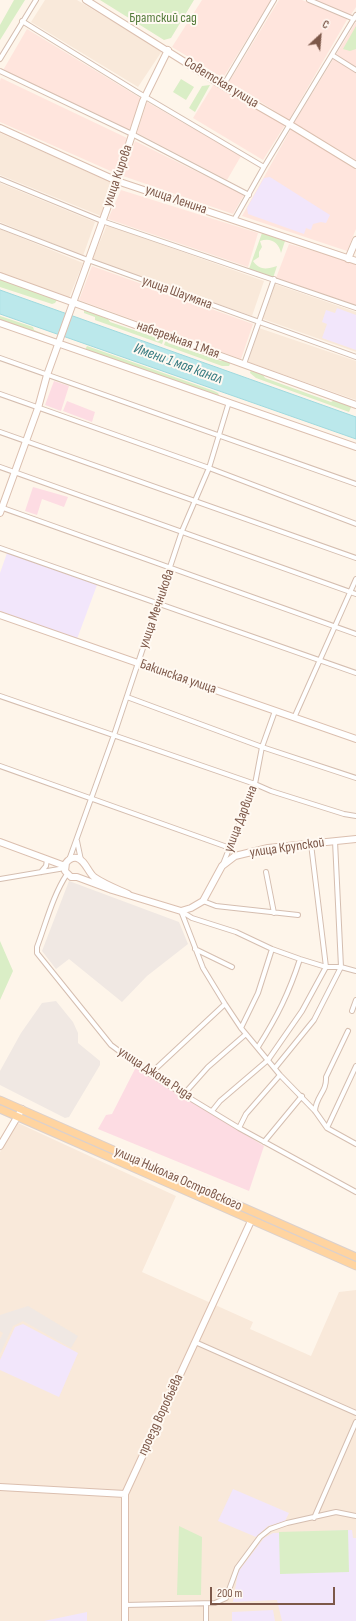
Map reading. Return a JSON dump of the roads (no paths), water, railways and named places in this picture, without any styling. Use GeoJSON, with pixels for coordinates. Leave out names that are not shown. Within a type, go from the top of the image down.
{"type":"FeatureCollection","features":[{"type":"Feature","properties":{"kind":"main road","name":"Советская улица"},"geometry":{"type":"LineString","coordinates":[[86,0],[168,50],[223,86],[290,124],[356,165]]}},
{"type":"Feature","properties":{"kind":"main road","name":"улица Кирова"},"geometry":{"type":"LineString","coordinates":[[60,341],[117,181],[132,134],[146,97],[168,50]]}},
{"type":"Feature","properties":{"kind":"main road","name":"улица Ленина"},"geometry":{"type":"LineString","coordinates":[[0,128],[117,181],[356,261]]}},
{"type":"Feature","properties":{"kind":"main road"},"geometry":{"type":"LineString","coordinates":[[348,259],[356,240]]}},
{"type":"Feature","properties":{"kind":"main road","name":"набережная 1 Мая"},"geometry":{"type":"LineString","coordinates":[[0,276],[356,405]]}},
{"type":"Feature","properties":{"kind":"main road"},"geometry":{"type":"LineString","coordinates":[[0,322],[60,341],[356,447]]}},
{"type":"Feature","properties":{"kind":"main road"},"geometry":{"type":"LineString","coordinates":[[1,509],[38,408],[60,341]]}},
{"type":"Feature","properties":{"kind":"main road","name":"Бакинская улица"},"geometry":{"type":"LineString","coordinates":[[0,615],[356,739]]}},
{"type":"Feature","properties":{"kind":"main road","name":"улица Крупской"},"geometry":{"type":"LineString","coordinates":[[222,866],[235,856],[268,848],[356,840]]}},
{"type":"Feature","properties":{"kind":"main road"},"geometry":{"type":"LineString","coordinates":[[0,842],[66,868],[71,877],[77,877],[112,890],[181,911],[191,908],[203,901]]}},
{"type":"Feature","properties":{"kind":"main road"},"geometry":{"type":"LineString","coordinates":[[66,868],[74,858],[82,862],[94,877],[128,894]]}},
{"type":"Feature","properties":{"kind":"main road"},"geometry":{"type":"LineString","coordinates":[[77,877],[84,871],[82,862]]}},
{"type":"Feature","properties":{"kind":"main road","name":"улица Дарвина"},"geometry":{"type":"LineString","coordinates":[[203,901],[222,866]]}},
{"type":"Feature","properties":{"kind":"main road","name":"улица Николая Островского"},"geometry":{"type":"LineString","coordinates":[[0,1100],[356,1257]]}},
{"type":"Feature","properties":{"kind":"main road","name":"улица Николая Островского"},"geometry":{"type":"LineString","coordinates":[[0,1109],[356,1266]]}},
{"type":"Feature","properties":{"kind":"main road"},"geometry":{"type":"LineString","coordinates":[[0,1146],[22,1109]]}},
{"type":"Feature","properties":{"kind":"main road"},"geometry":{"type":"LineString","coordinates":[[215,1204],[218,1196]]}},
{"type":"Feature","properties":{"kind":"main road"},"geometry":{"type":"LineString","coordinates":[[251,1221],[255,1213]]}},
{"type":"Feature","properties":{"kind":"main road","name":"проезд Воробьёва"},"geometry":{"type":"LineString","coordinates":[[125,1621],[125,1494],[251,1221]]}},
{"type":"Feature","properties":{"kind":"main road"},"geometry":{"type":"LineString","coordinates":[[0,1488],[125,1494]]}},
{"type":"Feature","properties":{"kind":"street"},"geometry":{"type":"LineString","coordinates":[[0,59],[36,0]]}},
{"type":"Feature","properties":{"kind":"street"},"geometry":{"type":"LineString","coordinates":[[223,86],[274,0]]}},
{"type":"Feature","properties":{"kind":"street"},"geometry":{"type":"LineString","coordinates":[[234,220],[264,167],[355,17],[309,0]]}},
{"type":"Feature","properties":{"kind":"street"},"geometry":{"type":"LineString","coordinates":[[22,21],[264,167]]}},
{"type":"Feature","properties":{"kind":"street"},"geometry":{"type":"LineString","coordinates":[[332,55],[356,70]]}},
{"type":"Feature","properties":{"kind":"street"},"geometry":{"type":"LineString","coordinates":[[0,72],[132,134],[248,195]]}},
{"type":"Feature","properties":{"kind":"street"},"geometry":{"type":"LineString","coordinates":[[0,179],[102,221],[356,308]]}},
{"type":"Feature","properties":{"kind":"street","name":"улица Шаумяна"},"geometry":{"type":"LineString","coordinates":[[0,226],[258,323],[356,357]]}},
{"type":"Feature","properties":{"kind":"street"},"geometry":{"type":"LineString","coordinates":[[244,364],[274,279]]}},
{"type":"Feature","properties":{"kind":"street"},"geometry":{"type":"LineString","coordinates":[[0,358],[356,484]]}},
{"type":"Feature","properties":{"kind":"street"},"geometry":{"type":"LineString","coordinates":[[0,394],[208,468],[356,524]]}},
{"type":"Feature","properties":{"kind":"street","name":"улица Мечникова"},"geometry":{"type":"LineString","coordinates":[[66,868],[92,799],[139,663],[171,569],[182,531],[208,468],[230,402]]}},
{"type":"Feature","properties":{"kind":"street"},"geometry":{"type":"LineString","coordinates":[[0,432],[356,558]]}},
{"type":"Feature","properties":{"kind":"street"},"geometry":{"type":"LineString","coordinates":[[0,467],[356,594]]}},
{"type":"Feature","properties":{"kind":"street"},"geometry":{"type":"LineString","coordinates":[[1,509],[356,634]]}},
{"type":"Feature","properties":{"kind":"street"},"geometry":{"type":"LineString","coordinates":[[0,548],[356,673]]}},
{"type":"Feature","properties":{"kind":"street"},"geometry":{"type":"LineString","coordinates":[[294,718],[336,627],[356,579]]}},
{"type":"Feature","properties":{"kind":"street"},"geometry":{"type":"LineString","coordinates":[[0,696],[255,784],[291,798],[344,814],[356,816]]}},
{"type":"Feature","properties":{"kind":"street"},"geometry":{"type":"LineString","coordinates":[[127,697],[262,747],[356,778]]}},
{"type":"Feature","properties":{"kind":"street","name":"улица Дарвина"},"geometry":{"type":"LineString","coordinates":[[222,866],[255,784],[262,747],[275,711]]}},
{"type":"Feature","properties":{"kind":"street"},"geometry":{"type":"LineString","coordinates":[[0,766],[230,848]]}},
{"type":"Feature","properties":{"kind":"street"},"geometry":{"type":"LineString","coordinates":[[77,839],[82,862]]}},
{"type":"Feature","properties":{"kind":"street"},"geometry":{"type":"LineString","coordinates":[[275,1068],[314,1020],[341,967],[334,841]]}},
{"type":"Feature","properties":{"kind":"street"},"geometry":{"type":"LineString","coordinates":[[212,1111],[220,1101],[268,1060],[302,1011],[326,967],[311,844]]}},
{"type":"Feature","properties":{"kind":"street"},"geometry":{"type":"LineString","coordinates":[[43,872],[46,866],[46,860]]}},
{"type":"Feature","properties":{"kind":"street"},"geometry":{"type":"LineString","coordinates":[[0,879],[66,868]]}},
{"type":"Feature","properties":{"kind":"street","name":"улица Джона Рида"},"geometry":{"type":"LineString","coordinates":[[66,868],[37,947],[37,953],[111,1045],[150,1074],[239,1128],[356,1192]]}},
{"type":"Feature","properties":{"kind":"street"},"geometry":{"type":"LineString","coordinates":[[266,872],[274,913]]}},
{"type":"Feature","properties":{"kind":"street"},"geometry":{"type":"LineString","coordinates":[[203,901],[216,906],[298,915]]}},
{"type":"Feature","properties":{"kind":"street"},"geometry":{"type":"LineString","coordinates":[[181,911],[192,918],[236,932],[272,949],[300,959],[326,967],[341,967],[356,971]]}},
{"type":"Feature","properties":{"kind":"street"},"geometry":{"type":"LineString","coordinates":[[181,911],[204,968],[224,1004],[241,1028],[280,1075],[315,1111],[327,1128],[356,1144]]}},
{"type":"Feature","properties":{"kind":"street"},"geometry":{"type":"LineString","coordinates":[[195,948],[232,968]]}},
{"type":"Feature","properties":{"kind":"street"},"geometry":{"type":"LineString","coordinates":[[241,1028],[258,993],[272,949]]}},
{"type":"Feature","properties":{"kind":"street"},"geometry":{"type":"LineString","coordinates":[[258,1048],[274,1023],[290,988],[300,959]]}},
{"type":"Feature","properties":{"kind":"street"},"geometry":{"type":"LineString","coordinates":[[352,1011],[356,1000]]}},
{"type":"Feature","properties":{"kind":"street"},"geometry":{"type":"LineString","coordinates":[[150,1074],[224,1004]]}},
{"type":"Feature","properties":{"kind":"street"},"geometry":{"type":"LineString","coordinates":[[315,1111],[316,1102],[326,1086],[326,1077],[348,1031]]}},
{"type":"Feature","properties":{"kind":"street"},"geometry":{"type":"LineString","coordinates":[[184,1094],[208,1067],[246,1034]]}},
{"type":"Feature","properties":{"kind":"street"},"geometry":{"type":"LineString","coordinates":[[327,1128],[356,1066]]}},
{"type":"Feature","properties":{"kind":"street"},"geometry":{"type":"LineString","coordinates":[[239,1128],[246,1114],[280,1075]]}},
{"type":"Feature","properties":{"kind":"street"},"geometry":{"type":"LineString","coordinates":[[264,1142],[302,1096]]}},
{"type":"Feature","properties":{"kind":"street"},"geometry":{"type":"LineString","coordinates":[[195,1342],[356,1413]]}},
{"type":"Feature","properties":{"kind":"street"},"geometry":{"type":"LineString","coordinates":[[314,1518],[356,1422]]}},
{"type":"Feature","properties":{"kind":"street"},"geometry":{"type":"LineString","coordinates":[[125,1606],[215,1604],[226,1598],[237,1568],[260,1537],[270,1529],[288,1523],[336,1512],[356,1516]]}},
{"type":"Feature","properties":{"kind":"street"},"geometry":{"type":"LineString","coordinates":[[206,1604],[206,1621]]}},
{"type":"Feature","properties":{"kind":"water","name":"Имени 1 мая канал"},"geometry":{"type":"Polygon","coordinates":[[[0,290],[356,417],[356,439],[0,314],[0,290]]]}},
{"type":"Feature","properties":{"kind":"park label","name":"Братский сад"},"geometry":{"type":"Point","coordinates":[163,18]}}]}
